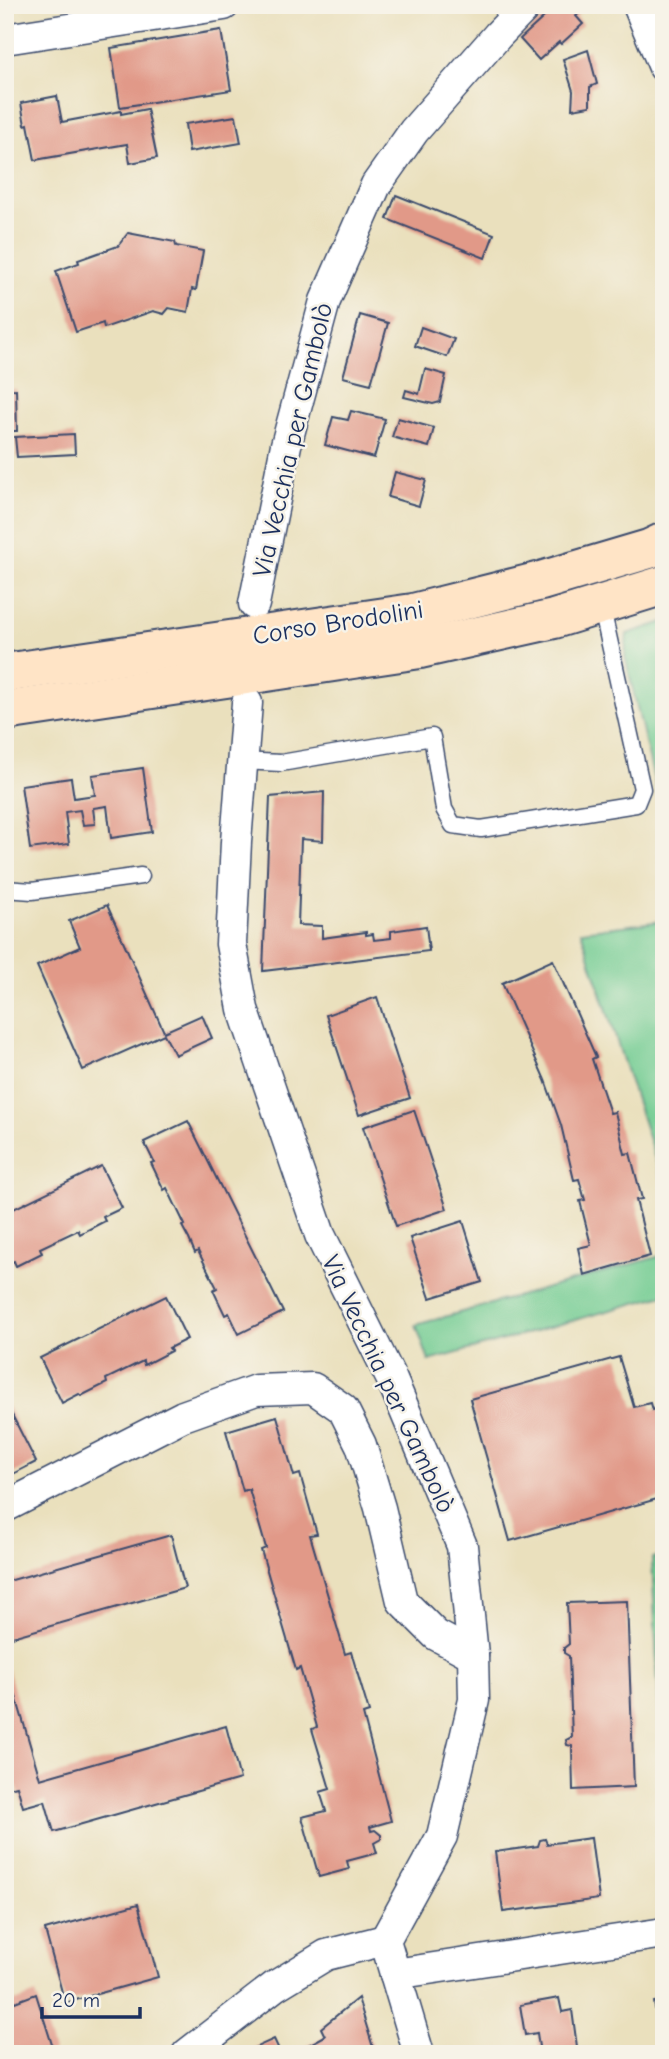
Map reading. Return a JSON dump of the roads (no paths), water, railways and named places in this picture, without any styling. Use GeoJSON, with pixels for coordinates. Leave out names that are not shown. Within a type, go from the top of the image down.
{"type":"FeatureCollection","features":[{"type":"Feature","properties":{"kind":"main road","name":"Corso Brodolini"},"geometry":{"type":"LineString","coordinates":[[5,673],[413,613],[541,581],[649,549],[664,542]]}},
{"type":"Feature","properties":{"kind":"main road","name":"Corso Brodolini"},"geometry":{"type":"LineString","coordinates":[[5,711],[420,649],[554,619],[664,585]]}},
{"type":"Feature","properties":{"kind":"street"},"geometry":{"type":"LineString","coordinates":[[5,39],[224,5]]}},
{"type":"Feature","properties":{"kind":"street"},"geometry":{"type":"LineString","coordinates":[[490,5],[498,35]]}},
{"type":"Feature","properties":{"kind":"street","name":"Via Vecchia per Gambolò"},"geometry":{"type":"LineString","coordinates":[[254,604],[286,445],[324,300],[376,185],[414,131],[527,5]]}},
{"type":"Feature","properties":{"kind":"street"},"geometry":{"type":"LineString","coordinates":[[639,5],[664,67]]}},
{"type":"Feature","properties":{"kind":"street","name":"Via Vecchia per Gambolò"},"geometry":{"type":"LineString","coordinates":[[247,703],[231,944],[243,1009],[320,1235],[392,1380],[462,1546],[473,1655],[474,1700],[442,1836],[385,1940]]}},
{"type":"Feature","properties":{"kind":"street"},"geometry":{"type":"LineString","coordinates":[[5,1507],[183,1416],[256,1390],[313,1388],[343,1409],[361,1445],[380,1508],[402,1601],[436,1635],[473,1655]]}},
{"type":"Feature","properties":{"kind":"street"},"geometry":{"type":"LineString","coordinates":[[395,1974],[664,1933]]}},
{"type":"Feature","properties":{"kind":"street"},"geometry":{"type":"LineString","coordinates":[[187,2054],[275,1986],[326,1955],[385,1940],[419,2054]]}},
{"type":"Feature","properties":{"kind":"lane"},"geometry":{"type":"LineString","coordinates":[[243,761],[281,763],[432,737],[444,809],[453,825],[481,829],[636,804],[642,789],[601,604]]}},
{"type":"Feature","properties":{"kind":"lane"},"geometry":{"type":"LineString","coordinates":[[5,889],[32,891],[141,876]]}}]}
